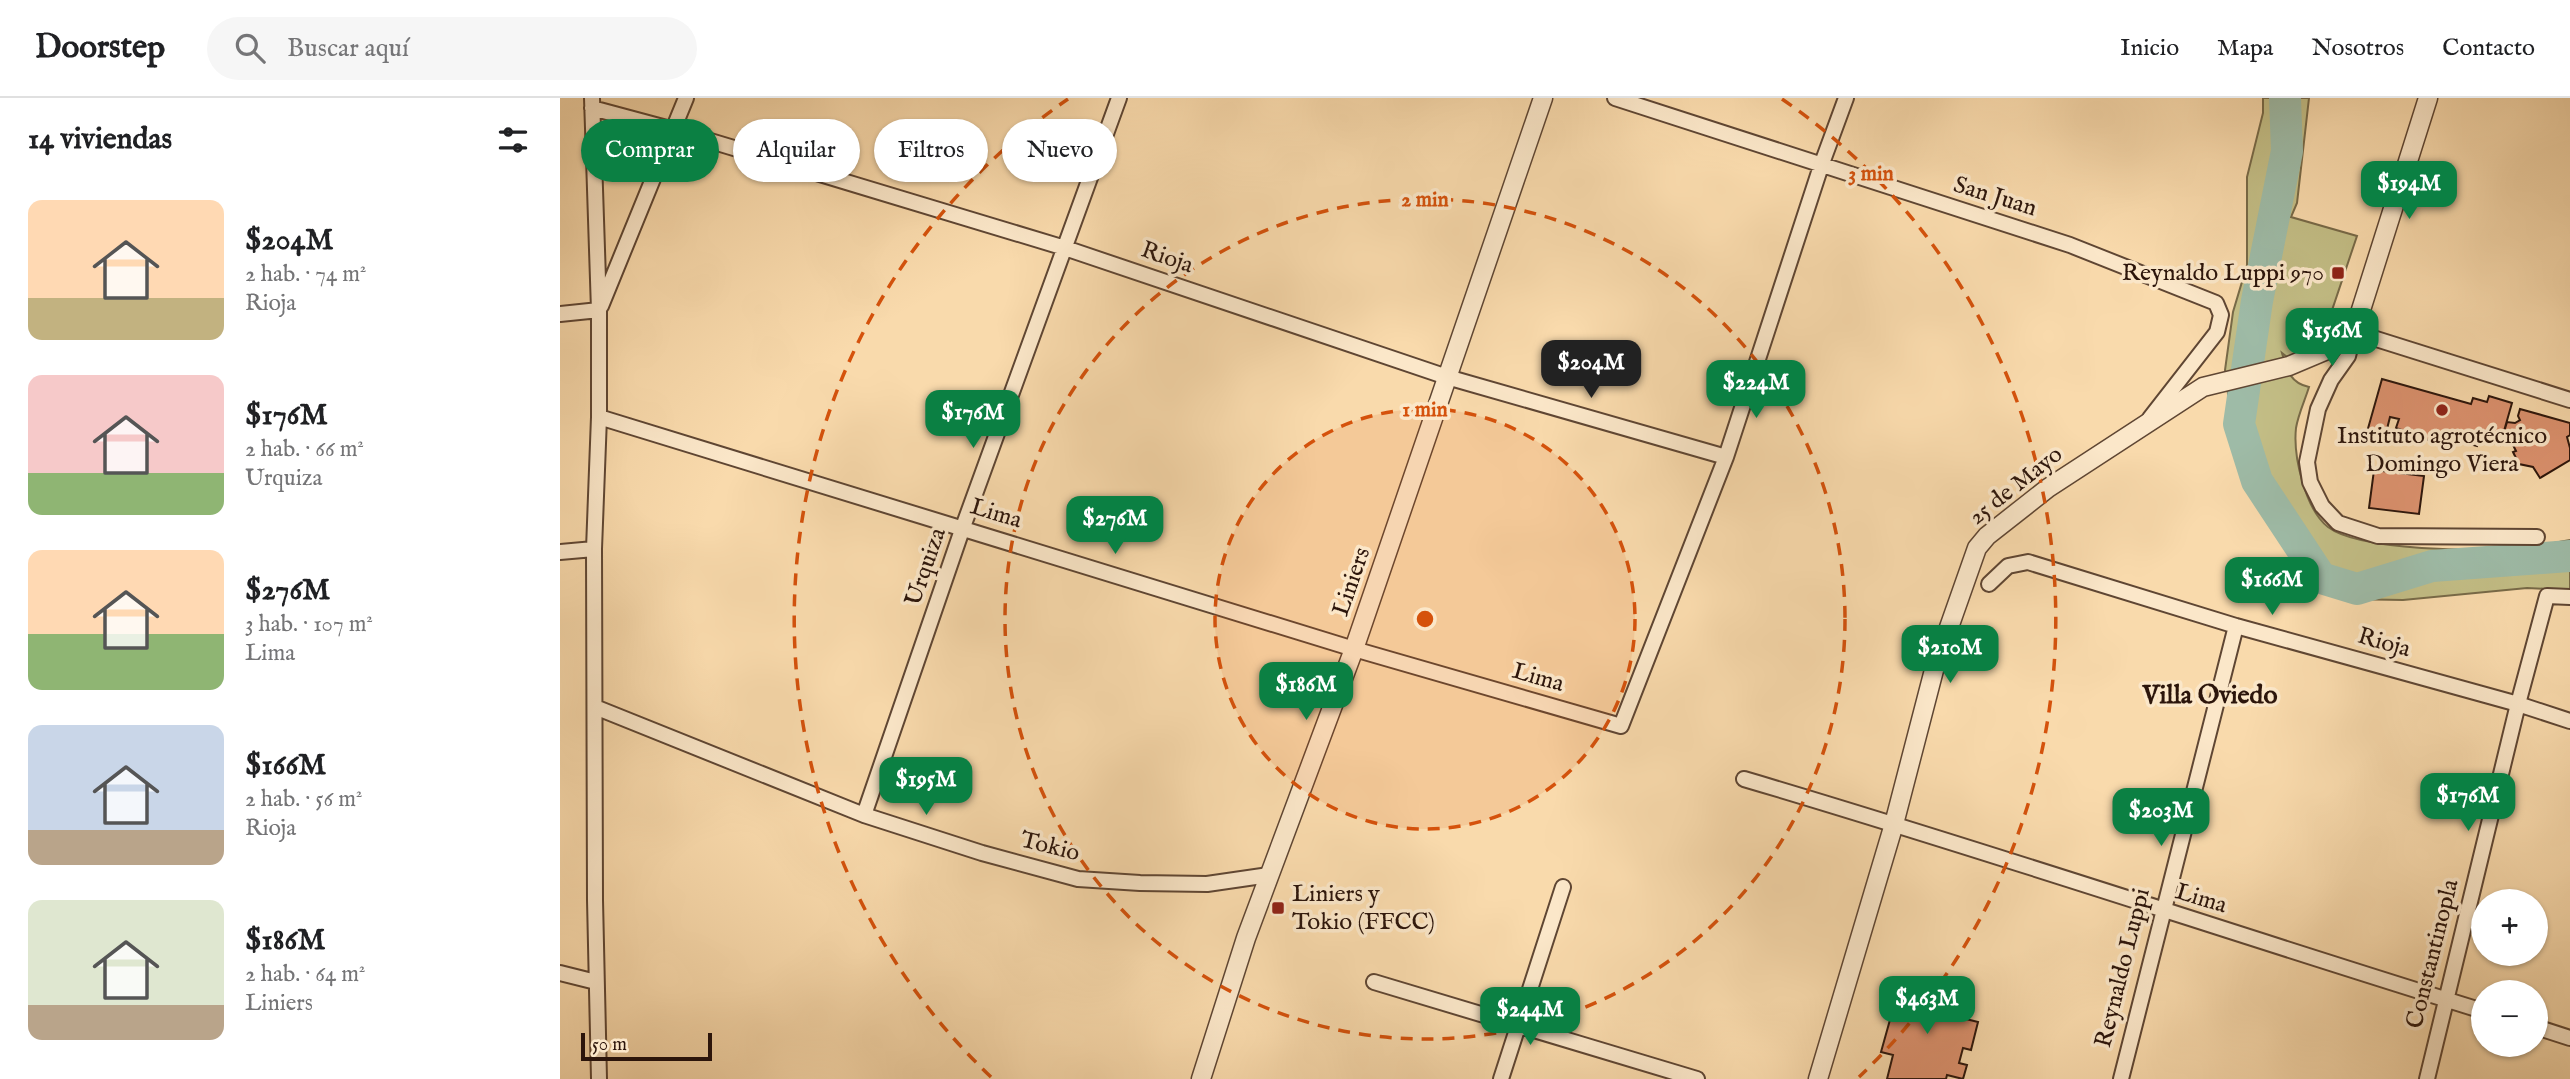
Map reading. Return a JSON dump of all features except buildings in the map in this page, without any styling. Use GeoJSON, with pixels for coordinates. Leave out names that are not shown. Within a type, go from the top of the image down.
{"type":"FeatureCollection","features":[{"type":"Feature","properties":{"kind":"street"},"geometry":{"type":"LineString","coordinates":[[678,119],[686,98]]}},
{"type":"Feature","properties":{"kind":"street","name":"Urquiza"},"geometry":{"type":"LineString","coordinates":[[864,815],[963,527],[1118,98]]}},
{"type":"Feature","properties":{"kind":"street","name":"Liniers"},"geometry":{"type":"LineString","coordinates":[[1201,1079],[1269,875],[1354,649],[1543,98]]}},
{"type":"Feature","properties":{"kind":"street","name":"San Juan"},"geometry":{"type":"LineString","coordinates":[[1615,98],[2070,244],[2216,303],[2221,315],[2217,332],[2144,425]]}},
{"type":"Feature","properties":{"kind":"street"},"geometry":{"type":"LineString","coordinates":[[1726,457],[1821,166],[1846,98]]}},
{"type":"Feature","properties":{"kind":"street"},"geometry":{"type":"LineString","coordinates":[[2428,98],[2348,356],[2331,380],[2318,409],[2307,462],[2310,482],[2322,506],[2338,523],[2378,536],[2537,537]]}},
{"type":"Feature","properties":{"kind":"street"},"geometry":{"type":"LineString","coordinates":[[592,103],[599,310],[599,417],[594,549],[598,1079]]}},
{"type":"Feature","properties":{"kind":"street","name":"Rioja"},"geometry":{"type":"LineString","coordinates":[[592,103],[641,119]]}},
{"type":"Feature","properties":{"kind":"street","name":"Rioja"},"geometry":{"type":"LineString","coordinates":[[719,144],[1065,248],[1447,377],[1726,457]]}},
{"type":"Feature","properties":{"kind":"street"},"geometry":{"type":"LineString","coordinates":[[599,310],[652,182]]}},
{"type":"Feature","properties":{"kind":"street"},"geometry":{"type":"LineString","coordinates":[[560,314],[599,310]]}},
{"type":"Feature","properties":{"kind":"street"},"geometry":{"type":"LineString","coordinates":[[2354,332],[2570,400]]}},
{"type":"Feature","properties":{"kind":"street","name":"25 de Mayo"},"geometry":{"type":"LineString","coordinates":[[1818,1079],[1894,824],[1934,670],[1977,548],[1987,536],[2048,488],[2203,387],[2290,366],[2327,350],[2354,332]]}},
{"type":"Feature","properties":{"kind":"street","name":"Lima"},"geometry":{"type":"LineString","coordinates":[[599,417],[1354,649],[1621,726],[1726,457]]}},
{"type":"Feature","properties":{"kind":"street"},"geometry":{"type":"LineString","coordinates":[[560,552],[594,549]]}},
{"type":"Feature","properties":{"kind":"street","name":"Rioja"},"geometry":{"type":"LineString","coordinates":[[1989,584],[2008,566],[2028,562],[2236,626],[2518,704],[2570,721]]}},
{"type":"Feature","properties":{"kind":"street","name":"Constantinopla"},"geometry":{"type":"LineString","coordinates":[[2427,1079],[2518,704],[2547,596],[2570,597]]}},
{"type":"Feature","properties":{"kind":"street","name":"Reynaldo Luppi"},"geometry":{"type":"LineString","coordinates":[[2121,1079],[2236,626]]}},
{"type":"Feature","properties":{"kind":"street","name":"Tokio"},"geometry":{"type":"LineString","coordinates":[[596,706],[864,815],[982,853],[1078,879],[1207,884],[1269,875]]}},
{"type":"Feature","properties":{"kind":"street","name":"Lima"},"geometry":{"type":"LineString","coordinates":[[1744,779],[2471,1007]]}},
{"type":"Feature","properties":{"kind":"street"},"geometry":{"type":"LineString","coordinates":[[1501,1079],[1563,887]]}},
{"type":"Feature","properties":{"kind":"street"},"geometry":{"type":"LineString","coordinates":[[560,974],[596,982]]}},
{"type":"Feature","properties":{"kind":"street"},"geometry":{"type":"LineString","coordinates":[[1374,982],[1697,1079]]}},
{"type":"Feature","properties":{"kind":"street"},"geometry":{"type":"LineString","coordinates":[[2548,1031],[2570,1038]]}},
{"type":"Feature","properties":{"kind":"shaded area"},"geometry":{"type":"Polygon","coordinates":[[[2263,98],[2309,98],[2297,203],[2291,217],[2357,236],[2328,322],[2312,333],[2291,360],[2282,353],[2293,379],[2309,387],[2296,428],[2296,453],[2302,481],[2313,508],[2328,527],[2344,535],[2392,545],[2503,549],[2570,540],[2570,590],[2527,588],[2403,600],[2343,599],[2305,576],[2282,545],[2246,478],[2229,402],[2225,370],[2233,312],[2247,265],[2247,177],[2263,113],[2263,98]]]}},
{"type":"Feature","properties":{"kind":"waterway"},"geometry":{"type":"LineString","coordinates":[[2285,98],[2287,151],[2257,301],[2239,424],[2257,481],[2321,578],[2357,589],[2432,566],[2570,556]]}},
{"type":"Feature","properties":{"kind":"place","name":"Reynaldo Luppi 970"},"geometry":{"type":"Point","coordinates":[2338,273]}},
{"type":"Feature","properties":{"kind":"place","name":"Instituto agrotécnico Domingo Viera"},"geometry":{"type":"Point","coordinates":[2442,410]}},
{"type":"Feature","properties":{"kind":"place","name":"Liniers y Tokio (FFCC)"},"geometry":{"type":"Point","coordinates":[1278,908]}},
{"type":"Feature","properties":{"kind":"district","name":"Villa Oviedo"},"geometry":{"type":"Point","coordinates":[2210,695]}}]}
